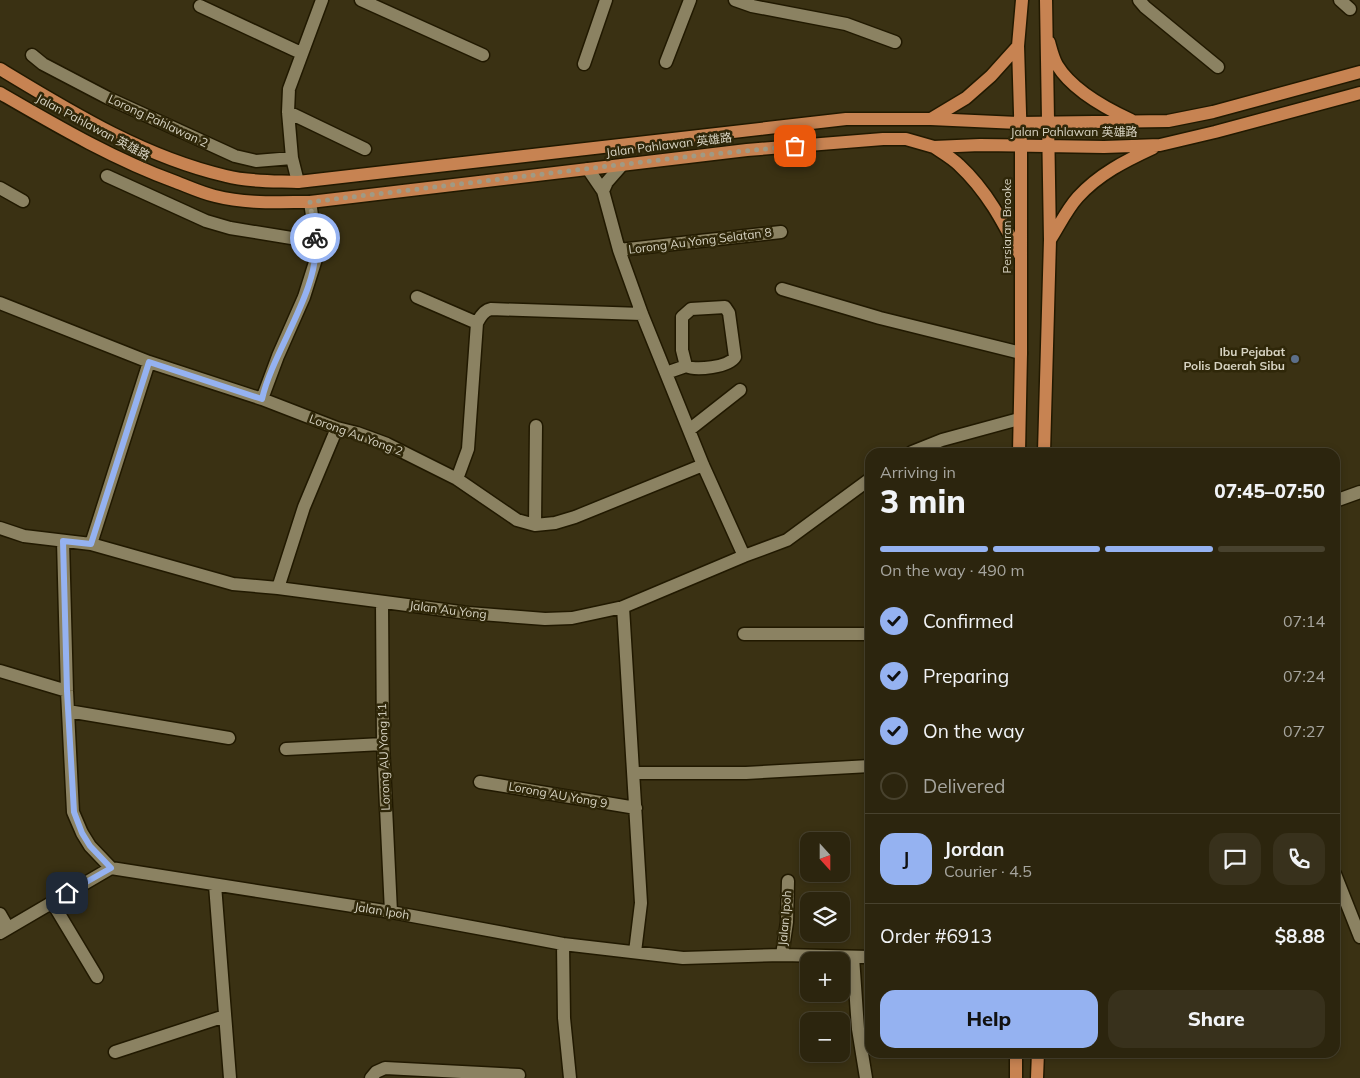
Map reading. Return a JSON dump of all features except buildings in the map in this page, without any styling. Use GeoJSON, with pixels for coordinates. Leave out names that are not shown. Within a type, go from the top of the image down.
{"type":"FeatureCollection","features":[{"type":"Feature","properties":{"kind":"main road","name":"Persiaran Brooke"},"geometry":{"type":"LineString","coordinates":[[1019,448],[1021,146],[1018,46],[1022,0]]}},
{"type":"Feature","properties":{"kind":"main road"},"geometry":{"type":"LineString","coordinates":[[1044,448],[1050,240],[1045,33],[1046,0]]}},
{"type":"Feature","properties":{"kind":"main road"},"geometry":{"type":"LineString","coordinates":[[1045,33],[1057,64],[1068,78],[1083,92],[1103,106],[1135,122]]}},
{"type":"Feature","properties":{"kind":"main road"},"geometry":{"type":"LineString","coordinates":[[931,118],[966,98],[991,76],[1018,46]]}},
{"type":"Feature","properties":{"kind":"main road","name":"Jalan Pahlawan 英雄路"},"geometry":{"type":"LineString","coordinates":[[0,70],[63,107],[145,150],[174,161],[227,177],[298,182],[846,119],[931,118],[1020,123],[1168,121],[1213,112],[1360,72]]}},
{"type":"Feature","properties":{"kind":"main road","name":"Jalan Pahlawan 英雄路"},"geometry":{"type":"LineString","coordinates":[[0,92],[68,133],[154,174],[214,196],[253,202],[310,202],[747,150],[883,139],[906,139],[934,147],[980,145],[1104,147],[1160,144],[1215,132],[1360,93]]}},
{"type":"Feature","properties":{"kind":"main road"},"geometry":{"type":"LineString","coordinates":[[1050,240],[1077,198],[1100,176],[1123,162],[1160,144]]}},
{"type":"Feature","properties":{"kind":"main road"},"geometry":{"type":"LineString","coordinates":[[934,147],[958,164],[980,186],[998,212],[1021,257]]}},
{"type":"Feature","properties":{"kind":"main road"},"geometry":{"type":"LineString","coordinates":[[1016,1058],[1016,1078]]}},
{"type":"Feature","properties":{"kind":"main road"},"geometry":{"type":"LineString","coordinates":[[1038,1058],[1038,1078]]}},
{"type":"Feature","properties":{"kind":"street"},"geometry":{"type":"LineString","coordinates":[[298,182],[292,158],[288,112],[289,89],[322,0]]}},
{"type":"Feature","properties":{"kind":"street"},"geometry":{"type":"LineString","coordinates":[[361,0],[483,56]]}},
{"type":"Feature","properties":{"kind":"street"},"geometry":{"type":"LineString","coordinates":[[584,64],[606,0]]}},
{"type":"Feature","properties":{"kind":"street"},"geometry":{"type":"LineString","coordinates":[[666,62],[690,0]]}},
{"type":"Feature","properties":{"kind":"street"},"geometry":{"type":"LineString","coordinates":[[735,0],[846,24],[895,42]]}},
{"type":"Feature","properties":{"kind":"street"},"geometry":{"type":"LineString","coordinates":[[1139,0],[1218,67]]}},
{"type":"Feature","properties":{"kind":"street"},"geometry":{"type":"LineString","coordinates":[[1340,0],[1350,10]]}},
{"type":"Feature","properties":{"kind":"street"},"geometry":{"type":"LineString","coordinates":[[200,6],[301,53]]}},
{"type":"Feature","properties":{"kind":"street","name":"Lorong Pahlawan 2"},"geometry":{"type":"LineString","coordinates":[[32,55],[43,64],[108,98],[235,156],[256,162],[292,158]]}},
{"type":"Feature","properties":{"kind":"street"},"geometry":{"type":"LineString","coordinates":[[288,112],[365,149]]}},
{"type":"Feature","properties":{"kind":"street"},"geometry":{"type":"LineString","coordinates":[[603,191],[607,182],[622,165]]}},
{"type":"Feature","properties":{"kind":"street"},"geometry":{"type":"LineString","coordinates":[[588,169],[603,191],[620,250],[642,314],[703,466],[744,556]]}},
{"type":"Feature","properties":{"kind":"street"},"geometry":{"type":"LineString","coordinates":[[107,176],[198,217],[230,228],[316,242]]}},
{"type":"Feature","properties":{"kind":"street"},"geometry":{"type":"LineString","coordinates":[[0,188],[23,201]]}},
{"type":"Feature","properties":{"kind":"street"},"geometry":{"type":"LineString","coordinates":[[262,399],[304,297],[316,259],[316,242],[310,202]]}},
{"type":"Feature","properties":{"kind":"street","name":"Lorong Au Yong Selatan 8"},"geometry":{"type":"LineString","coordinates":[[620,250],[782,232]]}},
{"type":"Feature","properties":{"kind":"street"},"geometry":{"type":"LineString","coordinates":[[782,289],[880,318],[1021,353]]}},
{"type":"Feature","properties":{"kind":"street"},"geometry":{"type":"LineString","coordinates":[[417,297],[477,323]]}},
{"type":"Feature","properties":{"kind":"street","name":"Lorong Au Yong 2"},"geometry":{"type":"LineString","coordinates":[[0,303],[149,362],[262,399],[337,428],[358,433],[387,444],[457,479],[517,520],[535,525],[555,523],[575,517],[703,466]]}},
{"type":"Feature","properties":{"kind":"street"},"geometry":{"type":"LineString","coordinates":[[666,373],[686,366],[694,369],[726,364],[733,360],[735,356],[729,314],[725,307],[691,310],[682,317],[682,350],[686,366]]}},
{"type":"Feature","properties":{"kind":"street"},"geometry":{"type":"LineString","coordinates":[[457,479],[468,449],[477,323],[481,316],[491,309],[642,314]]}},
{"type":"Feature","properties":{"kind":"street"},"geometry":{"type":"LineString","coordinates":[[91,544],[149,362]]}},
{"type":"Feature","properties":{"kind":"street"},"geometry":{"type":"LineString","coordinates":[[689,430],[740,390]]}},
{"type":"Feature","properties":{"kind":"street"},"geometry":{"type":"LineString","coordinates":[[924,448],[942,440],[1019,419]]}},
{"type":"Feature","properties":{"kind":"street"},"geometry":{"type":"LineString","coordinates":[[535,525],[536,426]]}},
{"type":"Feature","properties":{"kind":"street"},"geometry":{"type":"LineString","coordinates":[[278,588],[304,508],[337,428]]}},
{"type":"Feature","properties":{"kind":"street","name":"Jalan Au Yong"},"geometry":{"type":"LineString","coordinates":[[0,528],[24,536],[91,544],[233,584],[278,588],[468,613],[545,619],[572,618],[623,606],[787,540],[865,483]]}},
{"type":"Feature","properties":{"kind":"street"},"geometry":{"type":"LineString","coordinates":[[1340,499],[1360,492]]}},
{"type":"Feature","properties":{"kind":"street"},"geometry":{"type":"LineString","coordinates":[[0,914],[4,930],[111,868],[90,846],[82,833],[74,812],[69,749],[63,541]]}},
{"type":"Feature","properties":{"kind":"street","name":"Lorong AU Yong 11"},"geometry":{"type":"LineString","coordinates":[[382,602],[383,744],[391,912]]}},
{"type":"Feature","properties":{"kind":"street"},"geometry":{"type":"LineString","coordinates":[[623,606],[641,904],[635,952]]}},
{"type":"Feature","properties":{"kind":"street"},"geometry":{"type":"LineString","coordinates":[[744,634],[865,634]]}},
{"type":"Feature","properties":{"kind":"street"},"geometry":{"type":"LineString","coordinates":[[0,671],[67,691]]}},
{"type":"Feature","properties":{"kind":"street"},"geometry":{"type":"LineString","coordinates":[[68,710],[229,738]]}},
{"type":"Feature","properties":{"kind":"street"},"geometry":{"type":"LineString","coordinates":[[286,749],[383,744]]}},
{"type":"Feature","properties":{"kind":"street"},"geometry":{"type":"LineString","coordinates":[[634,773],[746,773],[865,766]]}},
{"type":"Feature","properties":{"kind":"street","name":"Lorong AU Yong 9"},"geometry":{"type":"LineString","coordinates":[[480,782],[636,808]]}},
{"type":"Feature","properties":{"kind":"street","name":"Jalan Ipoh"},"geometry":{"type":"LineString","coordinates":[[111,868],[391,912],[563,944],[683,958],[865,957]]}},
{"type":"Feature","properties":{"kind":"street","name":"Jalan Ipoh"},"geometry":{"type":"LineString","coordinates":[[782,956],[787,922],[788,881]]}},
{"type":"Feature","properties":{"kind":"street"},"geometry":{"type":"LineString","coordinates":[[216,885],[230,1078]]}},
{"type":"Feature","properties":{"kind":"street"},"geometry":{"type":"LineString","coordinates":[[1340,887],[1360,937]]}},
{"type":"Feature","properties":{"kind":"street"},"geometry":{"type":"LineString","coordinates":[[52,902],[97,977]]}},
{"type":"Feature","properties":{"kind":"street"},"geometry":{"type":"LineString","coordinates":[[563,944],[564,1018],[570,1078]]}},
{"type":"Feature","properties":{"kind":"street"},"geometry":{"type":"LineString","coordinates":[[853,957],[858,1029],[866,1078]]}},
{"type":"Feature","properties":{"kind":"street"},"geometry":{"type":"LineString","coordinates":[[115,1052],[225,1016]]}},
{"type":"Feature","properties":{"kind":"street"},"geometry":{"type":"LineString","coordinates":[[371,1078],[376,1072],[384,1068],[519,1075]]}},
{"type":"Feature","properties":{"kind":"way so far"},"geometry":{"type":"LineString","coordinates":[[315,238],[310,202],[693,156],[795,146]]}},
{"type":"Feature","properties":{"kind":"place","name":"Ibu Pejabat Polis Daerah Sibu"},"geometry":{"type":"Point","coordinates":[1295,359]}},
{"type":"Feature","properties":{"kind":"route"},"geometry":{"type":"LineString","coordinates":[[67,893],[111,868],[90,846],[82,833],[74,812],[69,749],[63,541],[91,544],[149,362],[262,399],[278,356],[304,297],[316,259],[315,238]]}}]}
